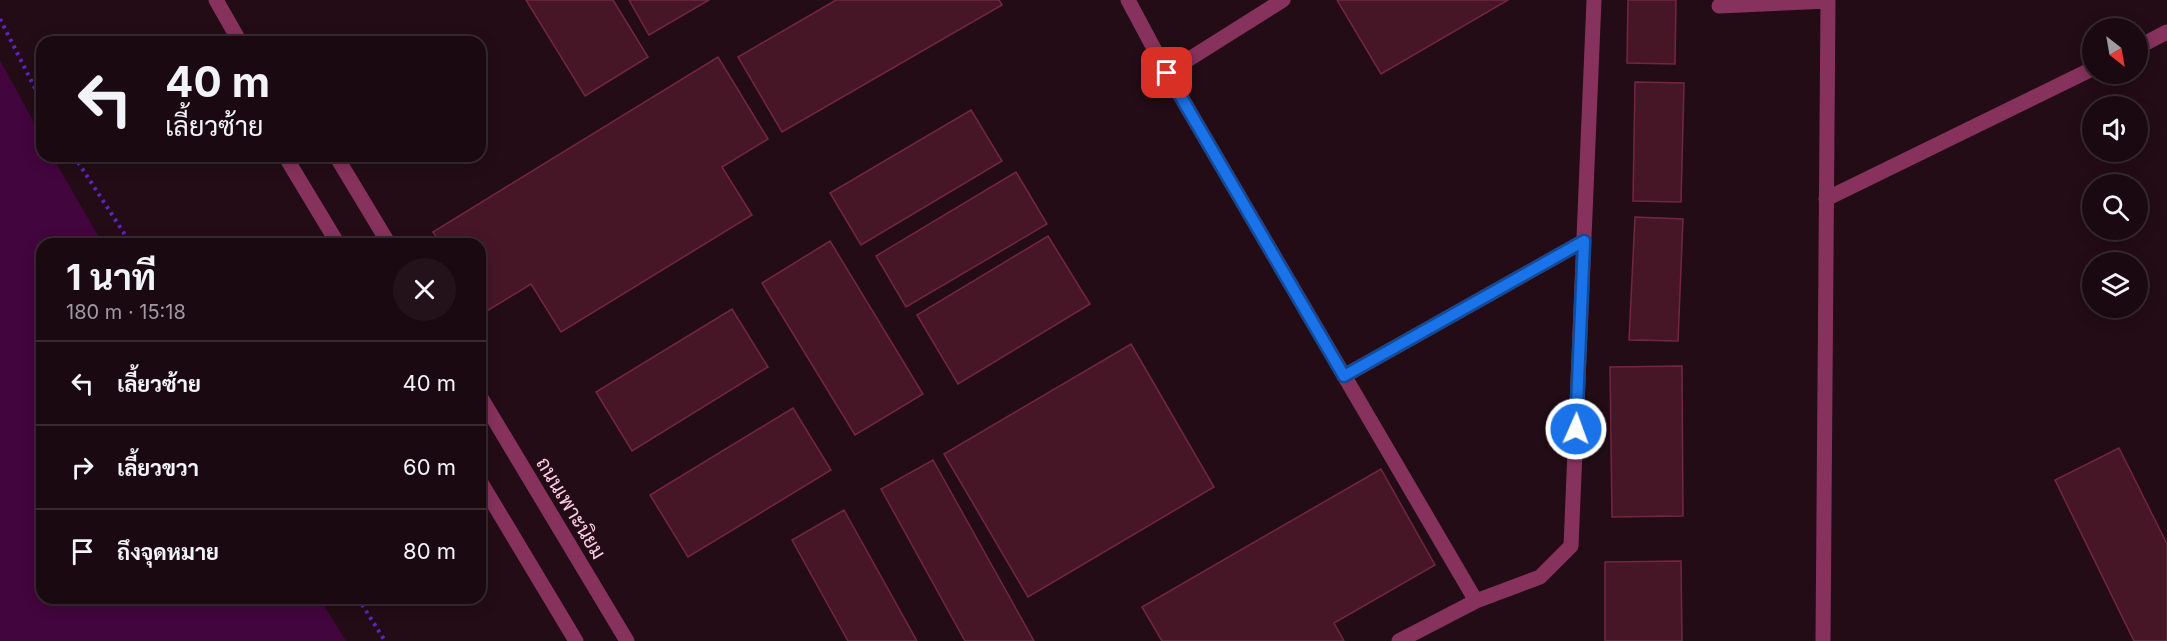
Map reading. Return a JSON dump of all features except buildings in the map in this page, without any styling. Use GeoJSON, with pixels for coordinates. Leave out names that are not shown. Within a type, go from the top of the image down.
{"type":"FeatureCollection","features":[{"type":"Feature","properties":{"kind":"street"},"geometry":{"type":"LineString","coordinates":[[216,0],[237,36]]}},
{"type":"Feature","properties":{"kind":"street"},"geometry":{"type":"LineString","coordinates":[[1128,0],[1167,73],[1476,601]]}},
{"type":"Feature","properties":{"kind":"street"},"geometry":{"type":"LineString","coordinates":[[1167,73],[1283,0]]}},
{"type":"Feature","properties":{"kind":"street"},"geometry":{"type":"LineString","coordinates":[[1399,641],[1476,601],[1540,577],[1571,546],[1594,0]]}},
{"type":"Feature","properties":{"kind":"street"},"geometry":{"type":"LineString","coordinates":[[1719,6],[1828,0],[1823,641]]}},
{"type":"Feature","properties":{"kind":"street"},"geometry":{"type":"LineString","coordinates":[[2148,42],[2167,32]]}},
{"type":"Feature","properties":{"kind":"street"},"geometry":{"type":"LineString","coordinates":[[1827,199],[2082,74]]}},
{"type":"Feature","properties":{"kind":"street"},"geometry":{"type":"LineString","coordinates":[[289,162],[334,238]]}},
{"type":"Feature","properties":{"kind":"street"},"geometry":{"type":"LineString","coordinates":[[340,162],[385,238]]}},
{"type":"Feature","properties":{"kind":"street"},"geometry":{"type":"LineString","coordinates":[[1344,376],[1584,241]]}},
{"type":"Feature","properties":{"kind":"street","name":"ถนนเพาะนิยม"},"geometry":{"type":"LineString","coordinates":[[486,406],[627,641]]}},
{"type":"Feature","properties":{"kind":"street"},"geometry":{"type":"LineString","coordinates":[[486,491],[576,641]]}},
{"type":"Feature","properties":{"kind":"path"},"geometry":{"type":"LineString","coordinates":[[0,18],[36,90]]}},
{"type":"Feature","properties":{"kind":"path"},"geometry":{"type":"LineString","coordinates":[[78,162],[126,238]]}},
{"type":"Feature","properties":{"kind":"path"},"geometry":{"type":"LineString","coordinates":[[362,604],[386,641]]}},
{"type":"Feature","properties":{"kind":"shaded area"},"geometry":{"type":"Polygon","coordinates":[[[0,60],[36,126],[36,162],[55,162],[100,238],[36,238],[36,604],[323,604],[346,641],[0,641],[0,60]]]}},
{"type":"Feature","properties":{"kind":"route"},"geometry":{"type":"LineString","coordinates":[[1167,73],[1344,376],[1584,241],[1576,429]]}}]}
